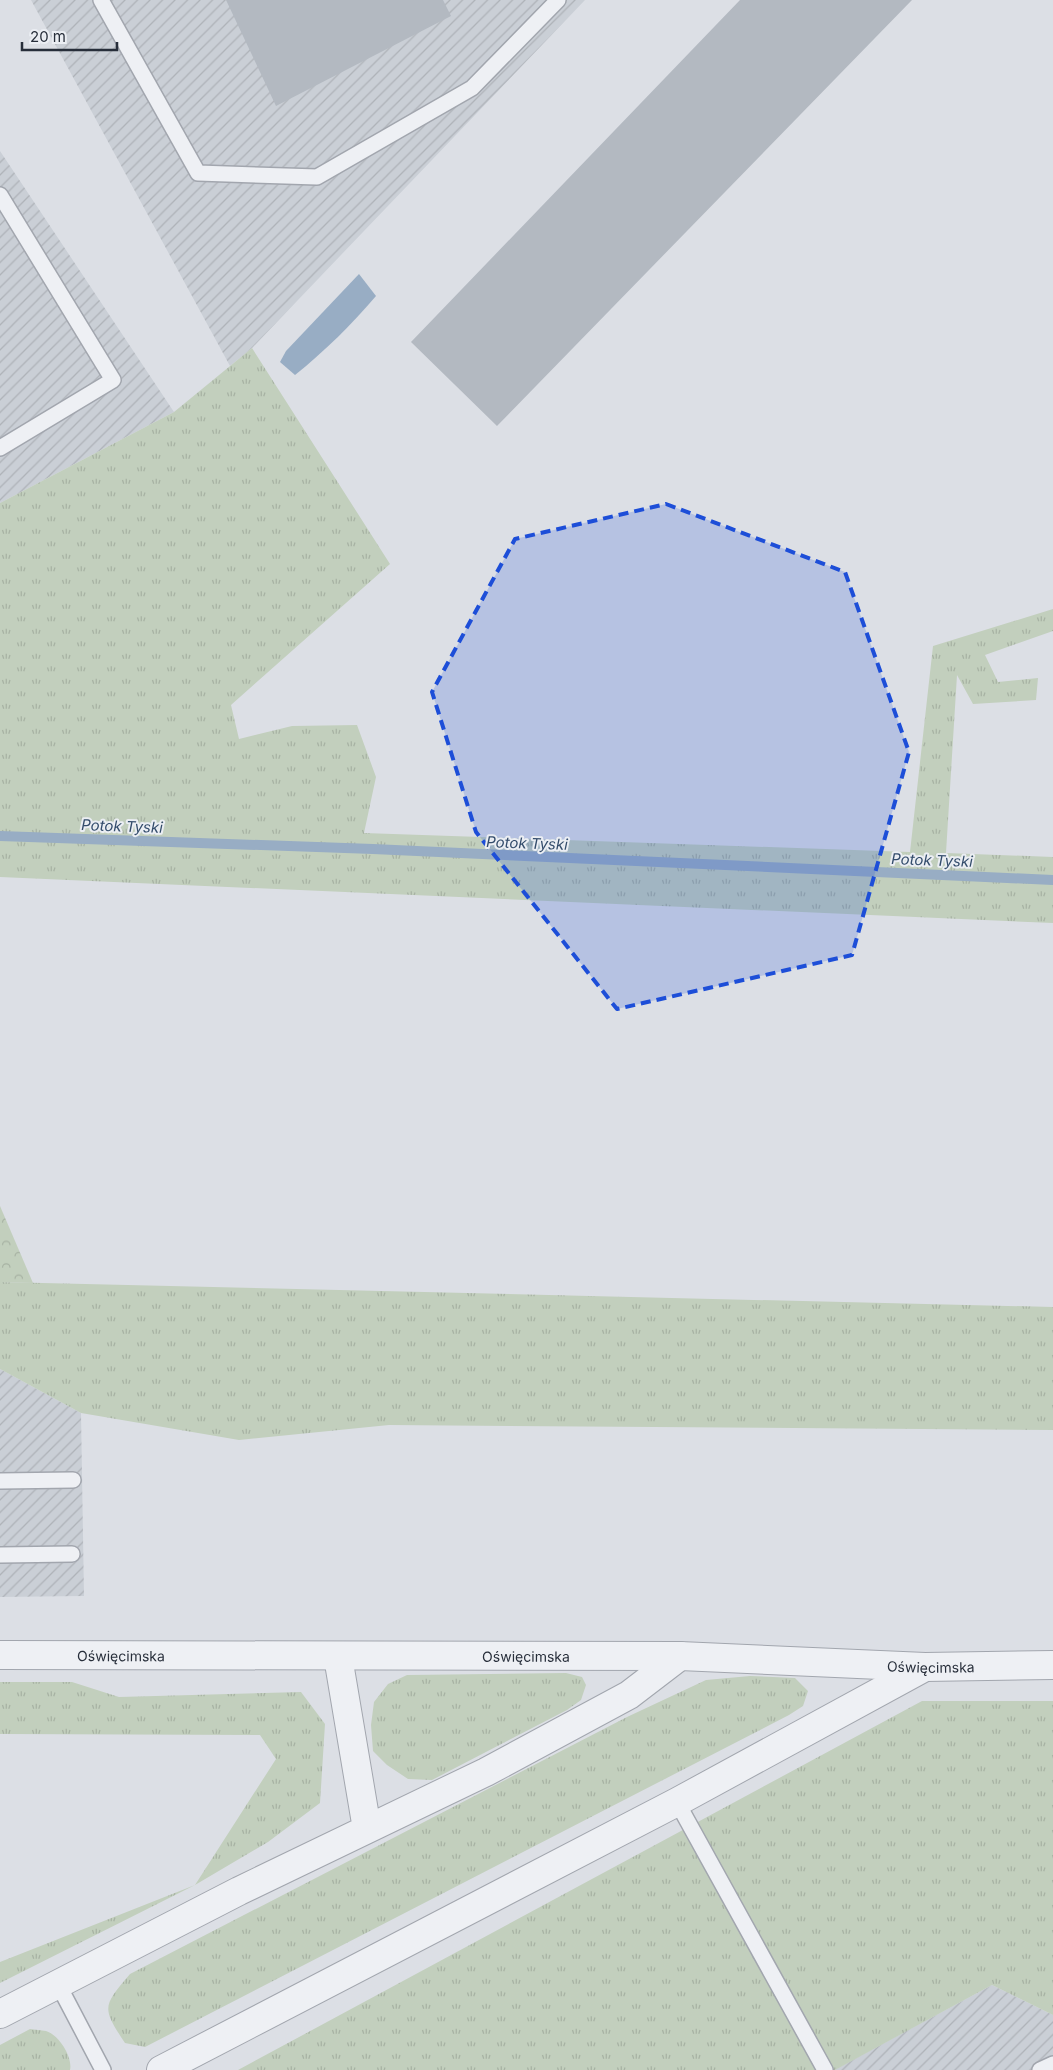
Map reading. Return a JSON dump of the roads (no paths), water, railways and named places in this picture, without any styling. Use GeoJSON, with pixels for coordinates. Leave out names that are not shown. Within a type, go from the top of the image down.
{"type":"FeatureCollection","features":[{"type":"Feature","properties":{"kind":"street","name":"Oświęcimska"},"geometry":{"type":"LineString","coordinates":[[0,1655],[338,1657],[680,1656],[925,1667],[1053,1665]]}},
{"type":"Feature","properties":{"kind":"street"},"geometry":{"type":"LineString","coordinates":[[0,2014],[239,1891],[486,1772],[629,1694],[680,1656]]}},
{"type":"Feature","properties":{"kind":"street"},"geometry":{"type":"LineString","coordinates":[[338,1657],[367,1829]]}},
{"type":"Feature","properties":{"kind":"street"},"geometry":{"type":"LineString","coordinates":[[161,2070],[677,1802],[925,1667]]}},
{"type":"Feature","properties":{"kind":"lane"},"geometry":{"type":"LineString","coordinates":[[101,0],[198,173],[317,177],[472,88],[558,0]]}},
{"type":"Feature","properties":{"kind":"lane"},"geometry":{"type":"LineString","coordinates":[[0,195],[112,380],[0,448]]}},
{"type":"Feature","properties":{"kind":"lane"},"geometry":{"type":"LineString","coordinates":[[0,1481],[73,1480]]}},
{"type":"Feature","properties":{"kind":"lane"},"geometry":{"type":"LineString","coordinates":[[0,1555],[72,1554]]}},
{"type":"Feature","properties":{"kind":"lane"},"geometry":{"type":"LineString","coordinates":[[677,1802],[825,2070]]}},
{"type":"Feature","properties":{"kind":"lane"},"geometry":{"type":"LineString","coordinates":[[58,1984],[102,2070]]}},
{"type":"Feature","properties":{"kind":"lane"},"geometry":{"type":"LineString","coordinates":[[1040,2070],[1053,2064]]}},
{"type":"Feature","properties":{"kind":"water"},"geometry":{"type":"Polygon","coordinates":[[[359,274],[376,296],[317,357],[295,375],[280,362],[286,351],[359,274]]]}},
{"type":"Feature","properties":{"kind":"waterway","name":"Potok Tyski"},"geometry":{"type":"LineString","coordinates":[[0,836],[373,849],[1053,880]]}}]}
